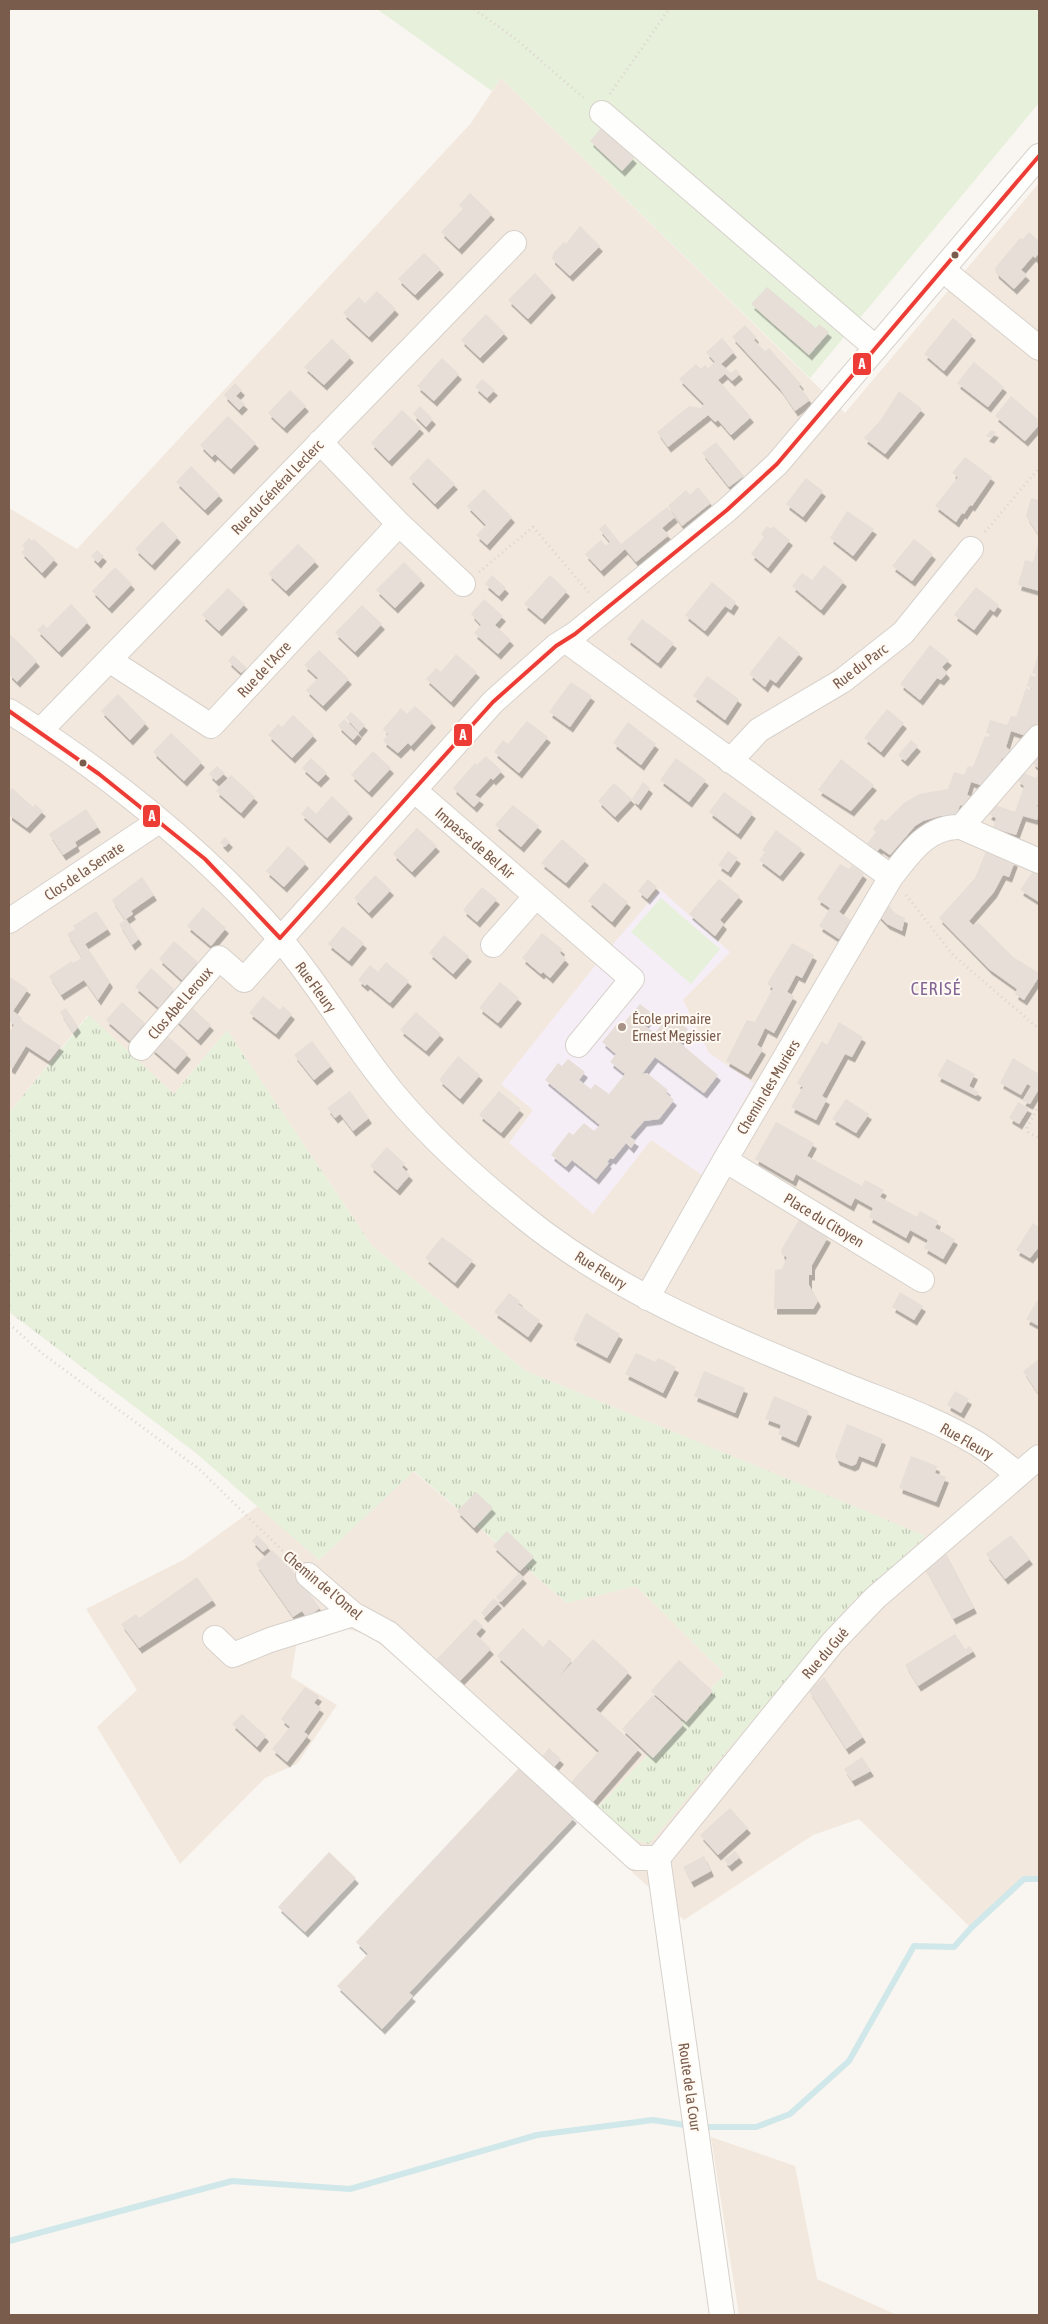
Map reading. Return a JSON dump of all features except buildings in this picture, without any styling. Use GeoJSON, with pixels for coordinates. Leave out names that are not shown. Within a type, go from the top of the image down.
{"type":"FeatureCollection","features":[{"type":"Feature","properties":{"kind":"street"},"geometry":{"type":"LineString","coordinates":[[602,113],[876,348]]}},
{"type":"Feature","properties":{"kind":"street"},"geometry":{"type":"LineString","coordinates":[[280,938],[493,702],[565,640],[727,510],[777,464],[1039,156]]}},
{"type":"Feature","properties":{"kind":"street","name":"Rue du Général Leclerc"},"geometry":{"type":"LineString","coordinates":[[40,731],[514,242]]}},
{"type":"Feature","properties":{"kind":"street"},"geometry":{"type":"LineString","coordinates":[[943,270],[1039,348]]}},
{"type":"Feature","properties":{"kind":"street"},"geometry":{"type":"LineString","coordinates":[[320,442],[399,524],[463,584]]}},
{"type":"Feature","properties":{"kind":"street","name":"Rue de l'Acre"},"geometry":{"type":"LineString","coordinates":[[109,660],[211,726],[399,524]]}},
{"type":"Feature","properties":{"kind":"street","name":"Rue du Parc"},"geometry":{"type":"LineString","coordinates":[[730,761],[759,730],[842,681],[903,633],[971,549]]}},
{"type":"Feature","properties":{"kind":"street"},"geometry":{"type":"LineString","coordinates":[[565,640],[891,877]]}},
{"type":"Feature","properties":{"kind":"street","name":"Rue Fleury"},"geometry":{"type":"LineString","coordinates":[[9,711],[40,731],[206,859],[280,938],[380,1077],[461,1164],[523,1217],[602,1274],[646,1298],[723,1334],[932,1421],[977,1443],[1018,1474]]}},
{"type":"Feature","properties":{"kind":"street"},"geometry":{"type":"LineString","coordinates":[[1039,737],[961,827],[1039,861]]}},
{"type":"Feature","properties":{"kind":"street","name":"Impasse de Bel Air"},"geometry":{"type":"LineString","coordinates":[[414,790],[632,979],[578,1044]]}},
{"type":"Feature","properties":{"kind":"street","name":"Clos de la Senate"},"geometry":{"type":"LineString","coordinates":[[9,921],[159,821]]}},
{"type":"Feature","properties":{"kind":"street","name":"Chemin des Muriers"},"geometry":{"type":"LineString","coordinates":[[646,1298],[891,877],[916,846],[931,834],[949,826],[961,827]]}},
{"type":"Feature","properties":{"kind":"street"},"geometry":{"type":"LineString","coordinates":[[493,945],[536,896]]}},
{"type":"Feature","properties":{"kind":"street","name":"Clos Abel Leroux"},"geometry":{"type":"LineString","coordinates":[[141,1048],[220,958],[244,980],[280,938]]}},
{"type":"Feature","properties":{"kind":"street","name":"Place du Citoyen"},"geometry":{"type":"LineString","coordinates":[[725,1160],[922,1280]]}},
{"type":"Feature","properties":{"kind":"street","name":"Rue du Gué"},"geometry":{"type":"LineString","coordinates":[[658,1858],[833,1642],[876,1598],[1039,1457]]}},
{"type":"Feature","properties":{"kind":"street","name":"Chemin de l'Omel"},"geometry":{"type":"LineString","coordinates":[[308,1575],[353,1614],[388,1632],[636,1858],[658,1858]]}},
{"type":"Feature","properties":{"kind":"street"},"geometry":{"type":"LineString","coordinates":[[215,1638],[234,1655],[270,1640],[353,1614]]}},
{"type":"Feature","properties":{"kind":"street","name":"Route de la Cour"},"geometry":{"type":"LineString","coordinates":[[658,1858],[722,2315]]}},
{"type":"Feature","properties":{"kind":"path"},"geometry":{"type":"LineString","coordinates":[[474,9],[517,40],[602,113],[610,94],[669,9]]}},
{"type":"Feature","properties":{"kind":"path"},"geometry":{"type":"LineString","coordinates":[[971,549],[1039,468]]}},
{"type":"Feature","properties":{"kind":"path"},"geometry":{"type":"LineString","coordinates":[[463,584],[533,527],[604,610]]}},
{"type":"Feature","properties":{"kind":"path"},"geometry":{"type":"LineString","coordinates":[[891,877],[954,955],[1039,1029]]}},
{"type":"Feature","properties":{"kind":"path"},"geometry":{"type":"LineString","coordinates":[[1039,1105],[1027,1128],[1028,1132],[1039,1138]]}},
{"type":"Feature","properties":{"kind":"path","name":"Chemin de l'Omel"},"geometry":{"type":"LineString","coordinates":[[9,1324],[43,1354],[199,1470],[308,1575]]}},
{"type":"Feature","properties":{"kind":"shaded area"},"geometry":{"type":"Polygon","coordinates":[[[501,78],[845,413],[1039,183],[1039,1879],[1024,1879],[971,1928],[859,1819],[813,1835],[684,1920],[448,1701],[370,1636],[342,1627],[297,1641],[291,1677],[337,1705],[297,1764],[265,1778],[180,1864],[97,1727],[137,1690],[86,1609],[185,1559],[258,1506],[319,1560],[413,1471],[567,1603],[636,1586],[725,1674],[596,1809],[851,1603],[925,1536],[526,1371],[372,1246],[227,1030],[174,1094],[88,1015],[9,1113],[9,508],[77,549],[471,123],[501,78]]]}},
{"type":"Feature","properties":{"kind":"shaded area","name":"École primaire Ernest Megissier"},"geometry":{"type":"Polygon","coordinates":[[[660,889],[730,952],[683,1000],[709,1053],[754,1083],[702,1175],[651,1140],[593,1214],[509,1143],[533,1110],[501,1084],[598,962],[660,889]]]}},
{"type":"Feature","properties":{"kind":"shaded area"},"geometry":{"type":"Polygon","coordinates":[[[711,2137],[795,2166],[817,2279],[897,2315],[739,2315],[711,2137]]]}},
{"type":"Feature","properties":{"kind":"green space"},"geometry":{"type":"Polygon","coordinates":[[[377,9],[1039,9],[1039,103],[810,378],[501,78],[492,91],[377,9]]]}},
{"type":"Feature","properties":{"kind":"green space"},"geometry":{"type":"Polygon","coordinates":[[[661,898],[720,949],[691,984],[631,932],[661,898]]]}},
{"type":"Feature","properties":{"kind":"green space"},"geometry":{"type":"Polygon","coordinates":[[[89,1015],[174,1094],[227,1030],[372,1246],[526,1371],[926,1536],[851,1603],[649,1844],[630,1839],[596,1809],[725,1674],[636,1586],[567,1603],[414,1471],[319,1560],[196,1453],[9,1312],[9,1113],[89,1015]]]}},
{"type":"Feature","properties":{"kind":"waterway"},"geometry":{"type":"LineString","coordinates":[[701,2127],[756,2127],[790,2114],[849,2061],[914,1946],[954,1947],[971,1928],[1024,1879],[1039,1879]]}},
{"type":"Feature","properties":{"kind":"waterway"},"geometry":{"type":"LineString","coordinates":[[9,2241],[232,2181],[350,2189],[537,2135],[653,2120],[691,2126]]}},
{"type":"Feature","properties":{"kind":"transit line","name":"A"},"geometry":{"type":"LineString","coordinates":[[280,938],[493,702],[556,646],[575,634],[727,510],[777,464],[1039,156]]}},
{"type":"Feature","properties":{"kind":"transit line","name":"A"},"geometry":{"type":"LineString","coordinates":[[9,711],[99,774],[205,859],[280,938]]}},
{"type":"Feature","properties":{"kind":"place","name":"École primaire Ernest Megissier"},"geometry":{"type":"Point","coordinates":[622,1027]}},
{"type":"Feature","properties":{"kind":"district","name":"CERISÉ"},"geometry":{"type":"Point","coordinates":[936,988]}}]}
